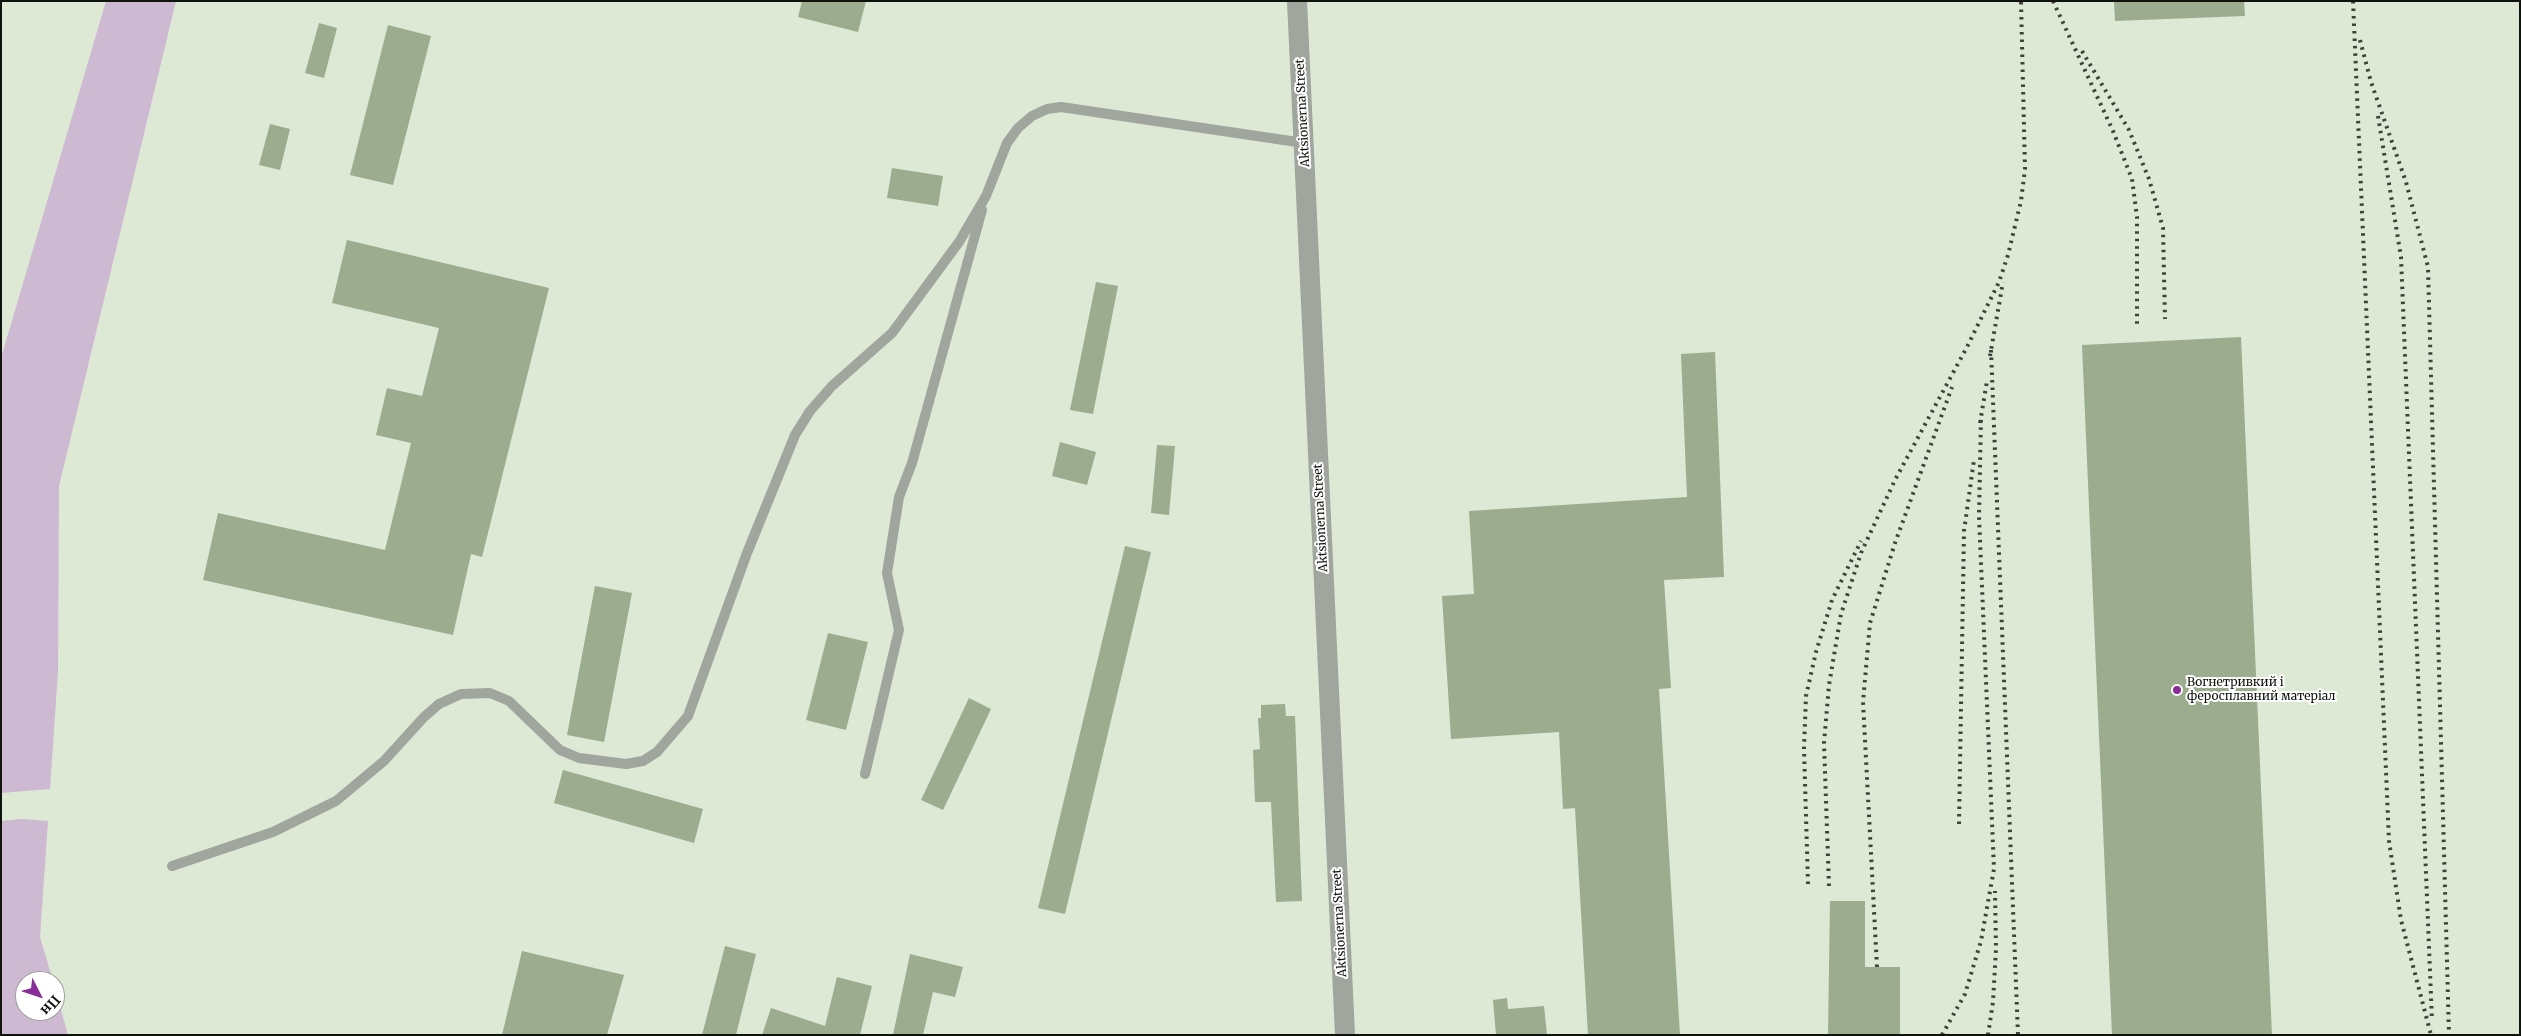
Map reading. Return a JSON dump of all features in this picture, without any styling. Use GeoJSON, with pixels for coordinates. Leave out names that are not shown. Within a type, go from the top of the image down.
{"type":"FeatureCollection","features":[{"type":"Feature","properties":{"kind":"street","name":"Aktsionerna Street"},"geometry":{"type":"LineString","coordinates":[[1297,1],[1345,1035]]}},
{"type":"Feature","properties":{"kind":"lane"},"geometry":{"type":"LineString","coordinates":[[865,774],[899,630],[888,573],[899,497],[912,462],[986,196],[1007,142],[1018,128],[1032,116],[1047,109],[1061,108],[1304,143]]}},
{"type":"Feature","properties":{"kind":"lane"},"geometry":{"type":"LineString","coordinates":[[172,866],[273,832],[336,801],[384,761],[424,717],[439,704],[461,694],[490,693],[509,701],[560,750],[579,758],[626,764],[642,761],[657,752],[688,716],[748,553],[795,436],[810,410],[832,386],[892,333],[959,242],[986,196]]}},
{"type":"Feature","properties":{"kind":"shaded area"},"geometry":{"type":"Polygon","coordinates":[[[106,1],[176,1],[59,486],[58,671],[50,789],[1,793],[1,358],[106,1]]]}},
{"type":"Feature","properties":{"kind":"shaded area"},"geometry":{"type":"Polygon","coordinates":[[[21,819],[48,821],[40,937],[50,971],[15,971],[15,1021],[64,1021],[68,1035],[1,1035],[1,821],[21,819]]]}},
{"type":"Feature","properties":{"kind":"building"},"geometry":{"type":"Polygon","coordinates":[[[802,1],[866,1],[858,32],[798,17],[802,1]]]}},
{"type":"Feature","properties":{"kind":"building"},"geometry":{"type":"Polygon","coordinates":[[[2114,1],[2244,1],[2245,16],[2115,21],[2114,1]]]}},
{"type":"Feature","properties":{"kind":"building"},"geometry":{"type":"Polygon","coordinates":[[[319,23],[337,28],[324,78],[305,73],[319,23]]]}},
{"type":"Feature","properties":{"kind":"building"},"geometry":{"type":"Polygon","coordinates":[[[388,25],[431,36],[393,185],[350,175],[388,25]]]}},
{"type":"Feature","properties":{"kind":"building"},"geometry":{"type":"Polygon","coordinates":[[[270,124],[290,129],[280,170],[259,165],[270,124]]]}},
{"type":"Feature","properties":{"kind":"building"},"geometry":{"type":"Polygon","coordinates":[[[892,168],[943,176],[938,206],[887,198],[892,168]]]}},
{"type":"Feature","properties":{"kind":"building"},"geometry":{"type":"Polygon","coordinates":[[[347,240],[549,288],[482,557],[471,554],[453,635],[203,580],[218,513],[385,550],[411,443],[376,435],[387,388],[422,396],[439,328],[332,303],[347,240]]]}},
{"type":"Feature","properties":{"kind":"building"},"geometry":{"type":"Polygon","coordinates":[[[1096,282],[1118,286],[1093,414],[1070,410],[1096,282]]]}},
{"type":"Feature","properties":{"kind":"building","name":"Вогнетривкий і феросплавний матеріал"},"geometry":{"type":"Polygon","coordinates":[[[2241,337],[2272,1035],[2112,1035],[2082,345],[2241,337]]]}},
{"type":"Feature","properties":{"kind":"building"},"geometry":{"type":"Polygon","coordinates":[[[1715,352],[1724,577],[1664,580],[1671,688],[1659,689],[1680,1035],[1588,1035],[1575,808],[1563,809],[1559,732],[1451,739],[1442,596],[1474,594],[1469,511],[1687,497],[1681,354],[1715,352]]]}},
{"type":"Feature","properties":{"kind":"building"},"geometry":{"type":"Polygon","coordinates":[[[1060,442],[1096,452],[1087,485],[1052,476],[1060,442]]]}},
{"type":"Feature","properties":{"kind":"building"},"geometry":{"type":"Polygon","coordinates":[[[1157,445],[1175,446],[1169,515],[1151,513],[1157,445]]]}},
{"type":"Feature","properties":{"kind":"building"},"geometry":{"type":"Polygon","coordinates":[[[1125,546],[1151,552],[1065,914],[1038,908],[1125,546]]]}},
{"type":"Feature","properties":{"kind":"building"},"geometry":{"type":"Polygon","coordinates":[[[595,586],[632,593],[604,742],[567,735],[595,586]]]}},
{"type":"Feature","properties":{"kind":"building"},"geometry":{"type":"Polygon","coordinates":[[[828,633],[868,642],[846,730],[806,720],[828,633]]]}},
{"type":"Feature","properties":{"kind":"building"},"geometry":{"type":"Polygon","coordinates":[[[969,698],[991,709],[943,810],[921,800],[969,698]]]}},
{"type":"Feature","properties":{"kind":"building"},"geometry":{"type":"Polygon","coordinates":[[[1285,704],[1286,716],[1295,716],[1302,901],[1276,902],[1271,802],[1255,802],[1253,750],[1260,749],[1258,718],[1261,718],[1261,705],[1285,704]]]}},
{"type":"Feature","properties":{"kind":"building"},"geometry":{"type":"Polygon","coordinates":[[[563,770],[703,809],[694,843],[554,803],[563,770]]]}},
{"type":"Feature","properties":{"kind":"building"},"geometry":{"type":"Polygon","coordinates":[[[1830,901],[1865,901],[1865,967],[1900,967],[1900,1035],[1828,1035],[1830,901]]]}},
{"type":"Feature","properties":{"kind":"building"},"geometry":{"type":"Polygon","coordinates":[[[725,946],[756,954],[736,1035],[702,1035],[725,946]]]}},
{"type":"Feature","properties":{"kind":"building"},"geometry":{"type":"Polygon","coordinates":[[[522,951],[624,975],[607,1035],[502,1035],[522,951]]]}},
{"type":"Feature","properties":{"kind":"building"},"geometry":{"type":"Polygon","coordinates":[[[910,954],[963,967],[955,997],[933,992],[923,1035],[893,1035],[910,954]]]}},
{"type":"Feature","properties":{"kind":"building"},"geometry":{"type":"Polygon","coordinates":[[[837,977],[872,986],[860,1035],[762,1035],[771,1008],[825,1026],[837,977]]]}},
{"type":"Feature","properties":{"kind":"building"},"geometry":{"type":"Polygon","coordinates":[[[1507,998],[1508,1009],[1544,1006],[1547,1035],[1496,1035],[1493,1000],[1507,998]]]}},
{"type":"Feature","properties":{"kind":"railway"},"geometry":{"type":"LineString","coordinates":[[1829,886],[1824,743],[1829,685],[1841,614],[1861,553],[1895,480],[1967,347],[1999,282],[2008,255],[2021,201],[2025,169],[2021,1]]}},
{"type":"Feature","properties":{"kind":"railway"},"geometry":{"type":"LineString","coordinates":[[2053,1],[2113,131],[2132,179],[2137,217],[2137,324]]}},
{"type":"Feature","properties":{"kind":"railway"},"geometry":{"type":"LineString","coordinates":[[2353,1],[2389,841],[2401,920],[2431,1035]]}},
{"type":"Feature","properties":{"kind":"railway"},"geometry":{"type":"LineString","coordinates":[[2360,40],[2371,82],[2406,182],[2428,267],[2449,1035]]}},
{"type":"Feature","properties":{"kind":"railway"},"geometry":{"type":"LineString","coordinates":[[2082,51],[2129,130],[2149,179],[2163,228],[2165,319]]}},
{"type":"Feature","properties":{"kind":"railway"},"geometry":{"type":"LineString","coordinates":[[2378,116],[2401,257],[2432,1021]]}},
{"type":"Feature","properties":{"kind":"railway"},"geometry":{"type":"LineString","coordinates":[[1990,356],[2003,282]]}},
{"type":"Feature","properties":{"kind":"railway"},"geometry":{"type":"LineString","coordinates":[[1991,350],[2018,1035]]}},
{"type":"Feature","properties":{"kind":"railway"},"geometry":{"type":"LineString","coordinates":[[1980,423],[1987,381]]}},
{"type":"Feature","properties":{"kind":"railway"},"geometry":{"type":"LineString","coordinates":[[1877,967],[1863,702],[1870,623],[1895,543],[1952,387]]}},
{"type":"Feature","properties":{"kind":"railway"},"geometry":{"type":"LineString","coordinates":[[1942,1035],[1965,994],[1981,941],[1994,869],[1979,516],[1981,417]]}},
{"type":"Feature","properties":{"kind":"railway"},"geometry":{"type":"LineString","coordinates":[[1959,824],[1964,531],[1974,460]]}},
{"type":"Feature","properties":{"kind":"railway"},"geometry":{"type":"LineString","coordinates":[[1808,884],[1804,748],[1806,696],[1816,652],[1832,600],[1861,541]]}},
{"type":"Feature","properties":{"kind":"railway"},"geometry":{"type":"LineString","coordinates":[[1988,1035],[1993,1002],[1996,949],[1995,891]]}},
{"type":"Feature","properties":{"kind":"place","name":"Вогнетривкий і феросплавний матеріал"},"geometry":{"type":"Point","coordinates":[2177,690]}}]}
